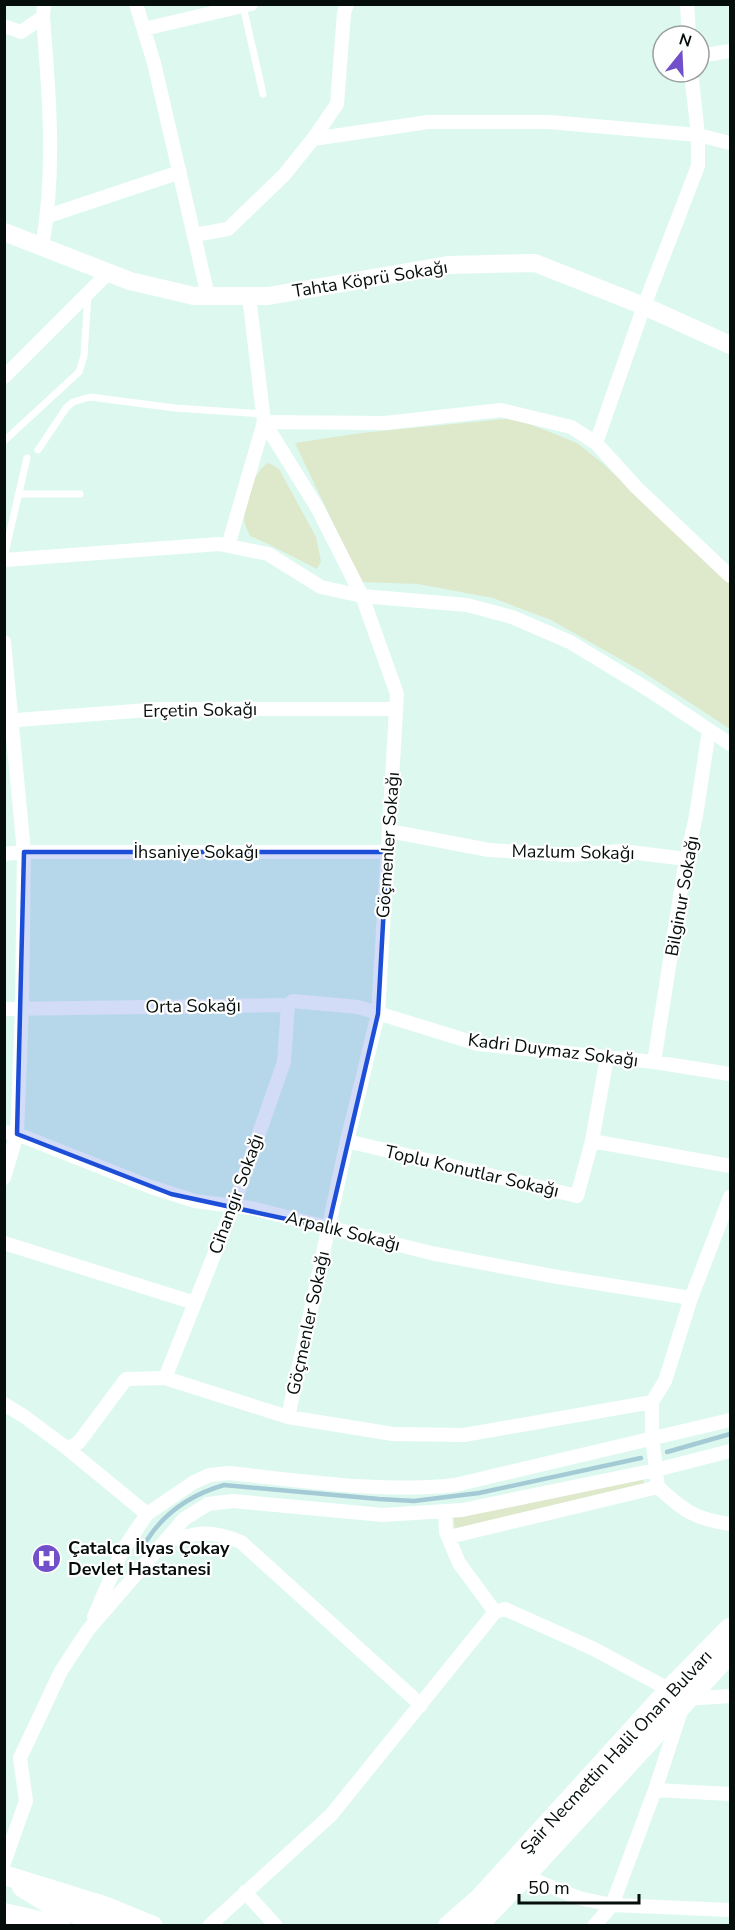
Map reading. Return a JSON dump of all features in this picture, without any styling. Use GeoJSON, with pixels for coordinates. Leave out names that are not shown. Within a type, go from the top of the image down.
{"type":"FeatureCollection","features":[{"type":"Feature","properties":{"kind":"main road","name":"Şair Necmettin Halil Onan Bulvarı"},"geometry":{"type":"LineString","coordinates":[[476,1926],[524,1876],[730,1629]]}},
{"type":"Feature","properties":{"kind":"main road","name":"Şair Necmettin Halil Onan Bulvarı"},"geometry":{"type":"LineString","coordinates":[[449,1926],[480,1899],[677,1695],[730,1651]]}},
{"type":"Feature","properties":{"kind":"main road"},"geometry":{"type":"LineString","coordinates":[[4,1875],[51,1905],[110,1926]]}},
{"type":"Feature","properties":{"kind":"main road"},"geometry":{"type":"LineString","coordinates":[[4,1875],[104,1906],[153,1926]]}},
{"type":"Feature","properties":{"kind":"main road"},"geometry":{"type":"LineString","coordinates":[[4,1913],[60,1926]]}},
{"type":"Feature","properties":{"kind":"street"},"geometry":{"type":"LineString","coordinates":[[136,4],[154,63],[208,296]]}},
{"type":"Feature","properties":{"kind":"street"},"geometry":{"type":"LineString","coordinates":[[194,236],[228,229],[285,175],[337,104],[344,13],[347,4]]}},
{"type":"Feature","properties":{"kind":"street"},"geometry":{"type":"LineString","coordinates":[[687,4],[688,24]]}},
{"type":"Feature","properties":{"kind":"street"},"geometry":{"type":"LineString","coordinates":[[144,29],[247,5]]}},
{"type":"Feature","properties":{"kind":"street"},"geometry":{"type":"LineString","coordinates":[[4,26],[21,32],[43,11]]}},
{"type":"Feature","properties":{"kind":"street"},"geometry":{"type":"LineString","coordinates":[[42,247],[48,216],[50,108],[43,11]]}},
{"type":"Feature","properties":{"kind":"street"},"geometry":{"type":"LineString","coordinates":[[711,54],[730,51]]}},
{"type":"Feature","properties":{"kind":"street"},"geometry":{"type":"LineString","coordinates":[[596,443],[644,306],[698,166],[698,135],[692,84]]}},
{"type":"Feature","properties":{"kind":"street"},"geometry":{"type":"LineString","coordinates":[[313,139],[428,122],[549,122],[698,135],[730,143]]}},
{"type":"Feature","properties":{"kind":"street"},"geometry":{"type":"LineString","coordinates":[[48,216],[180,172]]}},
{"type":"Feature","properties":{"kind":"street","name":"Tahta Köprü Sokağı"},"geometry":{"type":"LineString","coordinates":[[4,232],[130,280],[194,296],[268,296],[448,265],[535,263],[644,306],[730,345]]}},
{"type":"Feature","properties":{"kind":"street"},"geometry":{"type":"LineString","coordinates":[[4,377],[109,272]]}},
{"type":"Feature","properties":{"kind":"street","name":"Göçmenler Sokağı"},"geometry":{"type":"LineString","coordinates":[[249,296],[263,418],[318,509],[362,596],[397,694],[378,1014],[347,1142],[288,1417]]}},
{"type":"Feature","properties":{"kind":"street"},"geometry":{"type":"LineString","coordinates":[[228,546],[263,418],[386,423],[501,410],[571,427],[596,443],[637,488],[730,576]]}},
{"type":"Feature","properties":{"kind":"street"},"geometry":{"type":"LineString","coordinates":[[4,558],[219,544],[268,554],[321,587],[362,596],[468,605],[512,617],[570,642],[649,690],[730,744]]}},
{"type":"Feature","properties":{"kind":"street"},"geometry":{"type":"LineString","coordinates":[[4,642],[8,721],[24,852],[22,1008],[11,1133],[4,1178]]}},
{"type":"Feature","properties":{"kind":"street","name":"Erçetin Sokağı"},"geometry":{"type":"LineString","coordinates":[[8,721],[161,709],[396,709]]}},
{"type":"Feature","properties":{"kind":"street","name":"Bilginur Sokağı"},"geometry":{"type":"LineString","coordinates":[[654,1062],[686,859],[696,816],[708,730]]}},
{"type":"Feature","properties":{"kind":"street","name":"Mazlum Sokağı"},"geometry":{"type":"LineString","coordinates":[[389,831],[489,850],[567,855],[622,851],[686,859]]}},
{"type":"Feature","properties":{"kind":"street","name":"İhsaniye Sokağı"},"geometry":{"type":"LineString","coordinates":[[4,854],[24,852],[387,852]]}},
{"type":"Feature","properties":{"kind":"street","name":"Orta Sokağı"},"geometry":{"type":"LineString","coordinates":[[4,1009],[288,1005],[293,1001],[358,1007],[378,1014]]}},
{"type":"Feature","properties":{"kind":"street","name":"Cihangir Sokağı"},"geometry":{"type":"LineString","coordinates":[[165,1378],[234,1205],[284,1062],[288,1005]]}},
{"type":"Feature","properties":{"kind":"street","name":"Kadri Duymaz Sokağı"},"geometry":{"type":"LineString","coordinates":[[378,1014],[478,1044],[654,1062],[730,1074]]}},
{"type":"Feature","properties":{"kind":"street","name":"Toplu Konutlar Sokağı"},"geometry":{"type":"LineString","coordinates":[[347,1142],[577,1196],[592,1141],[607,1057]]}},
{"type":"Feature","properties":{"kind":"street","name":"Arpalık Sokağı"},"geometry":{"type":"LineString","coordinates":[[11,1133],[195,1201],[250,1208],[431,1253],[691,1298]]}},
{"type":"Feature","properties":{"kind":"street"},"geometry":{"type":"LineString","coordinates":[[592,1141],[730,1166]]}},
{"type":"Feature","properties":{"kind":"street"},"geometry":{"type":"LineString","coordinates":[[730,1197],[691,1298],[665,1382],[652,1402],[652,1439],[658,1487],[682,1509],[710,1521],[730,1524]]}},
{"type":"Feature","properties":{"kind":"street"},"geometry":{"type":"LineString","coordinates":[[4,1243],[195,1303]]}},
{"type":"Feature","properties":{"kind":"street"},"geometry":{"type":"LineString","coordinates":[[68,1449],[79,1442],[126,1379],[165,1378],[288,1417],[393,1434],[464,1435],[652,1402]]}},
{"type":"Feature","properties":{"kind":"street"},"geometry":{"type":"LineString","coordinates":[[4,1404],[68,1449],[147,1514]]}},
{"type":"Feature","properties":{"kind":"street"},"geometry":{"type":"LineString","coordinates":[[88,1630],[122,1551],[147,1514],[186,1487],[210,1474],[229,1473],[370,1488],[418,1489],[455,1485],[730,1420]]}},
{"type":"Feature","properties":{"kind":"street"},"geometry":{"type":"LineString","coordinates":[[4,1863],[26,1801],[20,1758],[61,1671],[88,1630],[184,1520],[208,1504],[233,1501],[383,1515],[445,1512],[518,1500],[656,1470],[730,1451]]}},
{"type":"Feature","properties":{"kind":"street"},"geometry":{"type":"LineString","coordinates":[[449,1537],[658,1487]]}},
{"type":"Feature","properties":{"kind":"street"},"geometry":{"type":"LineString","coordinates":[[445,1512],[446,1532],[459,1563],[495,1612]]}},
{"type":"Feature","properties":{"kind":"street"},"geometry":{"type":"LineString","coordinates":[[166,1541],[203,1533],[220,1534],[241,1542],[421,1705]]}},
{"type":"Feature","properties":{"kind":"street"},"geometry":{"type":"LineString","coordinates":[[209,1926],[331,1815],[495,1612],[505,1609],[594,1648],[677,1695],[730,1696]]}},
{"type":"Feature","properties":{"kind":"street"},"geometry":{"type":"LineString","coordinates":[[594,1926],[612,1905],[655,1790],[677,1695]]}},
{"type":"Feature","properties":{"kind":"street"},"geometry":{"type":"LineString","coordinates":[[655,1790],[730,1794]]}},
{"type":"Feature","properties":{"kind":"street"},"geometry":{"type":"LineString","coordinates":[[524,1876],[579,1898],[612,1905],[730,1910]]}},
{"type":"Feature","properties":{"kind":"street"},"geometry":{"type":"LineString","coordinates":[[245,1892],[276,1926]]}},
{"type":"Feature","properties":{"kind":"lane"},"geometry":{"type":"LineString","coordinates":[[247,5],[263,94]]}},
{"type":"Feature","properties":{"kind":"lane"},"geometry":{"type":"LineString","coordinates":[[4,441],[79,372],[84,356],[88,292]]}},
{"type":"Feature","properties":{"kind":"lane"},"geometry":{"type":"LineString","coordinates":[[38,450],[66,408],[74,402],[90,397],[263,418]]}},
{"type":"Feature","properties":{"kind":"lane"},"geometry":{"type":"LineString","coordinates":[[4,558],[27,458]]}},
{"type":"Feature","properties":{"kind":"lane"},"geometry":{"type":"LineString","coordinates":[[18,494],[80,494]]}},
{"type":"Feature","properties":{"kind":"highlighted area"},"geometry":{"type":"Polygon","coordinates":[[[24,852],[387,852],[378,1014],[328,1228],[171,1194],[17,1134],[24,852]]]}},
{"type":"Feature","properties":{"kind":"green space"},"geometry":{"type":"Polygon","coordinates":[[[515,418],[577,443],[601,462],[730,581],[730,729],[643,672],[551,620],[493,598],[418,584],[361,582],[295,443],[361,433],[515,418]]]}},
{"type":"Feature","properties":{"kind":"green space"},"geometry":{"type":"Polygon","coordinates":[[[269,463],[279,469],[316,537],[321,561],[317,569],[250,536],[244,520],[246,504],[255,479],[269,463]]]}},
{"type":"Feature","properties":{"kind":"green space"},"geometry":{"type":"Polygon","coordinates":[[[642,1476],[645,1487],[455,1531],[453,1515],[642,1476]]]}},
{"type":"Feature","properties":{"kind":"waterway"},"geometry":{"type":"LineString","coordinates":[[667,1452],[730,1434]]}},
{"type":"Feature","properties":{"kind":"waterway"},"geometry":{"type":"LineString","coordinates":[[147,1540],[162,1521],[181,1505],[201,1493],[224,1485],[414,1501],[479,1493],[641,1458]]}},
{"type":"Feature","properties":{"kind":"place","name":"Çatalca İlyas Çokay Devlet Hastanesi"},"geometry":{"type":"Point","coordinates":[47,1558]}}]}
